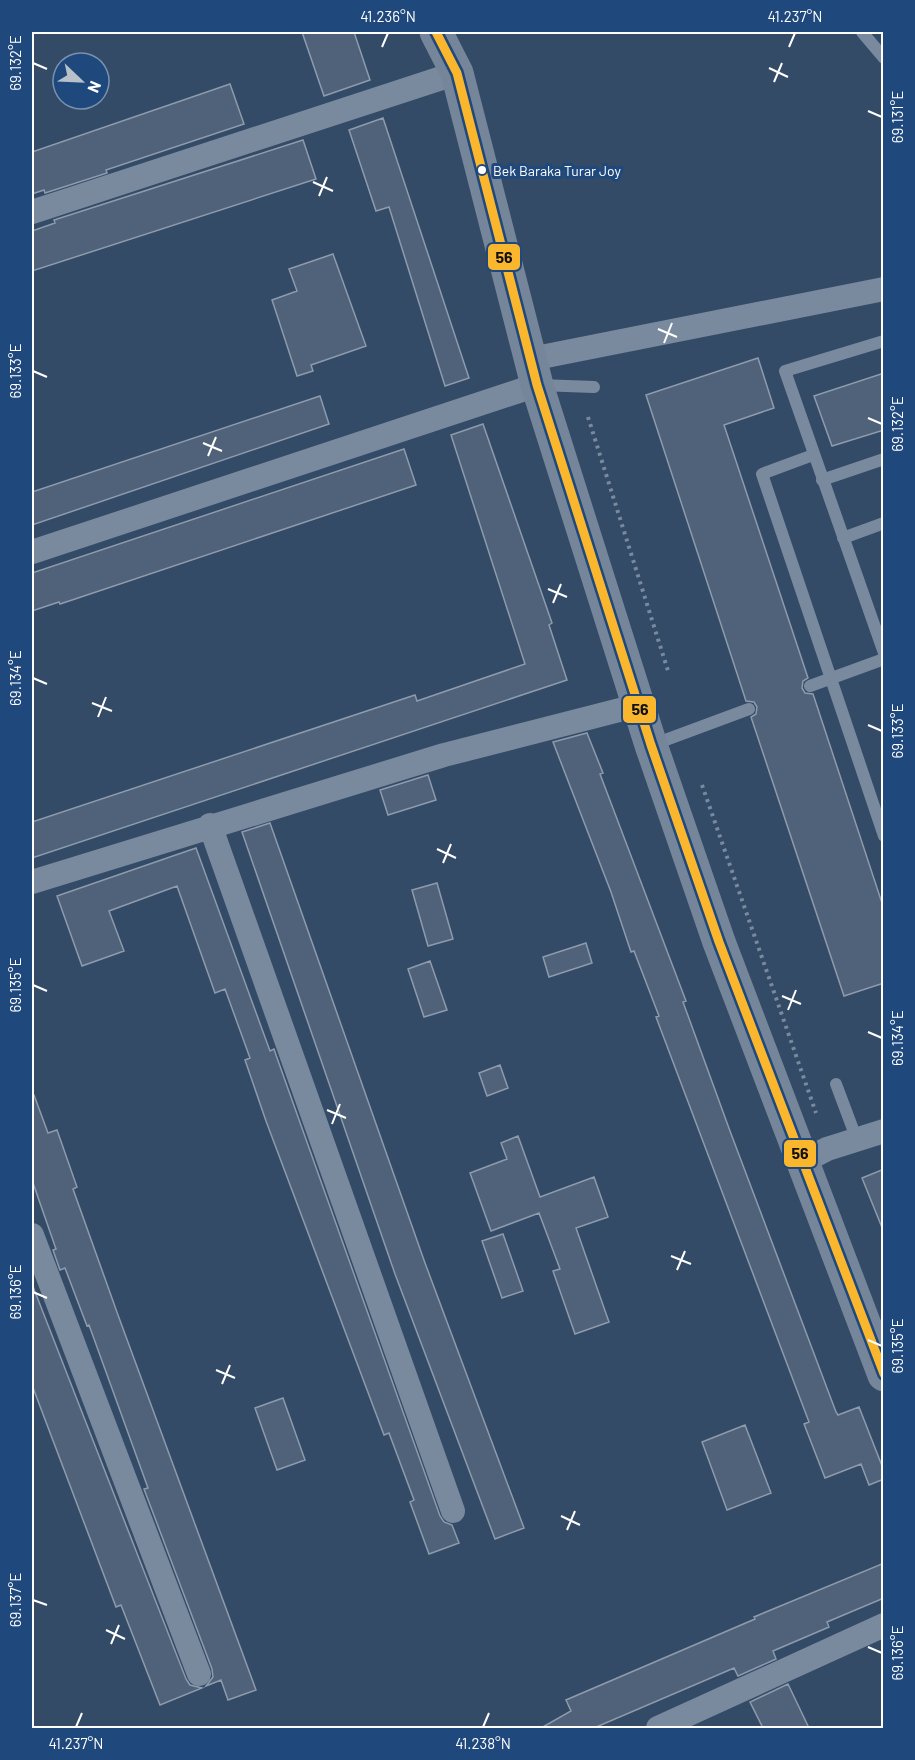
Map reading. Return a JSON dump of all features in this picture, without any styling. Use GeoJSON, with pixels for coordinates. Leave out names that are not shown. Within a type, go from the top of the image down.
{"type":"FeatureCollection","features":[{"type":"Feature","properties":{"kind":"main road"},"geometry":{"type":"LineString","coordinates":[[436,32],[457,73],[534,372],[651,745],[719,942],[884,1376]]}},
{"type":"Feature","properties":{"kind":"street"},"geometry":{"type":"LineString","coordinates":[[32,213],[457,73]]}},
{"type":"Feature","properties":{"kind":"street"},"geometry":{"type":"LineString","coordinates":[[32,552],[534,372],[884,289]]}},
{"type":"Feature","properties":{"kind":"street"},"geometry":{"type":"LineString","coordinates":[[32,882],[210,825],[444,755],[639,705]]}},
{"type":"Feature","properties":{"kind":"street"},"geometry":{"type":"LineString","coordinates":[[210,825],[453,1511]]}},
{"type":"Feature","properties":{"kind":"street"},"geometry":{"type":"LineString","coordinates":[[802,1162],[884,1131]]}},
{"type":"Feature","properties":{"kind":"street"},"geometry":{"type":"LineString","coordinates":[[32,1235],[199,1674]]}},
{"type":"Feature","properties":{"kind":"street"},"geometry":{"type":"LineString","coordinates":[[658,1728],[884,1625]]}},
{"type":"Feature","properties":{"kind":"lane"},"geometry":{"type":"LineString","coordinates":[[862,32],[884,58]]}},
{"type":"Feature","properties":{"kind":"lane"},"geometry":{"type":"LineString","coordinates":[[884,342],[785,371],[843,538],[880,631],[884,653]]}},
{"type":"Feature","properties":{"kind":"lane"},"geometry":{"type":"LineString","coordinates":[[534,372],[594,387]]}},
{"type":"Feature","properties":{"kind":"lane"},"geometry":{"type":"LineString","coordinates":[[813,455],[762,474],[884,836]]}},
{"type":"Feature","properties":{"kind":"lane"},"geometry":{"type":"LineString","coordinates":[[822,480],[884,459]]}},
{"type":"Feature","properties":{"kind":"lane"},"geometry":{"type":"LineString","coordinates":[[843,538],[884,523]]}},
{"type":"Feature","properties":{"kind":"lane"},"geometry":{"type":"LineString","coordinates":[[810,686],[884,659]]}},
{"type":"Feature","properties":{"kind":"lane"},"geometry":{"type":"LineString","coordinates":[[651,745],[749,709]]}},
{"type":"Feature","properties":{"kind":"lane"},"geometry":{"type":"LineString","coordinates":[[836,1084],[857,1140]]}},
{"type":"Feature","properties":{"kind":"path"},"geometry":{"type":"LineString","coordinates":[[588,417],[669,674]]}},
{"type":"Feature","properties":{"kind":"path"},"geometry":{"type":"LineString","coordinates":[[702,785],[817,1116]]}},
{"type":"Feature","properties":{"kind":"building"},"geometry":{"type":"Polygon","coordinates":[[[302,32],[354,32],[370,80],[324,96],[302,32]]]}},
{"type":"Feature","properties":{"kind":"building"},"geometry":{"type":"Polygon","coordinates":[[[230,84],[244,124],[106,170],[107,173],[45,193],[44,190],[32,194],[32,152],[230,84]]]}},
{"type":"Feature","properties":{"kind":"building"},"geometry":{"type":"Polygon","coordinates":[[[383,118],[469,378],[445,386],[389,207],[376,211],[349,130],[383,118]]]}},
{"type":"Feature","properties":{"kind":"building"},"geometry":{"type":"Polygon","coordinates":[[[303,140],[316,179],[32,271],[32,231],[55,223],[54,220],[303,140]]]}},
{"type":"Feature","properties":{"kind":"building"},"geometry":{"type":"Polygon","coordinates":[[[333,254],[366,346],[311,365],[313,371],[297,376],[272,300],[297,291],[289,269],[333,254]]]}},
{"type":"Feature","properties":{"kind":"building"},"geometry":{"type":"Polygon","coordinates":[[[758,358],[774,408],[724,425],[808,678],[803,681],[802,688],[805,693],[813,694],[884,909],[884,983],[844,996],[751,717],[756,714],[757,707],[754,702],[746,701],[646,395],[758,358]]]}},
{"type":"Feature","properties":{"kind":"building"},"geometry":{"type":"Polygon","coordinates":[[[884,373],[884,430],[832,446],[814,396],[884,373]]]}},
{"type":"Feature","properties":{"kind":"building"},"geometry":{"type":"Polygon","coordinates":[[[320,396],[329,424],[32,525],[32,492],[320,396]]]}},
{"type":"Feature","properties":{"kind":"building"},"geometry":{"type":"Polygon","coordinates":[[[483,424],[552,623],[549,625],[567,680],[32,858],[32,822],[415,695],[417,701],[525,664],[451,435],[483,424]]]}},
{"type":"Feature","properties":{"kind":"building"},"geometry":{"type":"Polygon","coordinates":[[[404,449],[416,485],[60,604],[59,602],[32,611],[32,573],[404,449]]]}},
{"type":"Feature","properties":{"kind":"building"},"geometry":{"type":"Polygon","coordinates":[[[587,733],[603,773],[600,774],[686,1001],[683,1002],[730,1131],[836,1412],[838,1415],[859,1407],[884,1471],[884,1479],[869,1485],[861,1464],[825,1478],[804,1424],[809,1422],[656,1017],[659,1016],[634,951],[631,952],[611,892],[553,742],[587,733]]]}},
{"type":"Feature","properties":{"kind":"building"},"geometry":{"type":"Polygon","coordinates":[[[428,775],[436,800],[388,815],[380,790],[428,775]]]}},
{"type":"Feature","properties":{"kind":"building"},"geometry":{"type":"Polygon","coordinates":[[[270,823],[425,1263],[524,1528],[495,1539],[395,1274],[242,832],[270,823]]]}},
{"type":"Feature","properties":{"kind":"building"},"geometry":{"type":"Polygon","coordinates":[[[196,848],[270,1051],[274,1049],[440,1516],[444,1522],[452,1525],[459,1543],[429,1554],[410,1502],[414,1500],[389,1433],[384,1435],[266,1121],[245,1060],[250,1058],[225,989],[215,993],[177,886],[109,911],[124,951],[82,966],[57,896],[196,848]]]}},
{"type":"Feature","properties":{"kind":"building"},"geometry":{"type":"Polygon","coordinates":[[[437,883],[453,939],[428,946],[412,890],[437,883]]]}},
{"type":"Feature","properties":{"kind":"building"},"geometry":{"type":"Polygon","coordinates":[[[586,943],[592,963],[549,977],[543,957],[586,943]]]}},
{"type":"Feature","properties":{"kind":"building"},"geometry":{"type":"Polygon","coordinates":[[[430,961],[447,1010],[424,1017],[408,969],[430,961]]]}},
{"type":"Feature","properties":{"kind":"building"},"geometry":{"type":"Polygon","coordinates":[[[500,1065],[508,1088],[487,1096],[479,1073],[500,1065]]]}},
{"type":"Feature","properties":{"kind":"building"},"geometry":{"type":"Polygon","coordinates":[[[32,1095],[34,1095],[48,1133],[57,1130],[77,1187],[73,1189],[256,1690],[228,1700],[221,1680],[206,1686],[213,1677],[212,1669],[144,1489],[148,1488],[89,1325],[87,1326],[65,1268],[60,1270],[53,1250],[56,1249],[32,1180],[32,1095]]]}},
{"type":"Feature","properties":{"kind":"building"},"geometry":{"type":"Polygon","coordinates":[[[518,1136],[540,1197],[594,1177],[608,1217],[576,1228],[609,1322],[575,1334],[553,1271],[560,1269],[539,1213],[491,1231],[470,1173],[507,1159],[501,1143],[518,1136]]]}},
{"type":"Feature","properties":{"kind":"building"},"geometry":{"type":"Polygon","coordinates":[[[884,1169],[884,1230],[883,1230],[862,1178],[884,1169]]]}},
{"type":"Feature","properties":{"kind":"building"},"geometry":{"type":"Polygon","coordinates":[[[503,1234],[523,1291],[502,1298],[482,1241],[503,1234]]]}},
{"type":"Feature","properties":{"kind":"building"},"geometry":{"type":"Polygon","coordinates":[[[32,1284],[186,1679],[190,1685],[202,1688],[160,1705],[121,1605],[116,1607],[32,1385],[32,1284]]]}},
{"type":"Feature","properties":{"kind":"building"},"geometry":{"type":"Polygon","coordinates":[[[283,1398],[305,1460],[277,1470],[255,1408],[283,1398]]]}},
{"type":"Feature","properties":{"kind":"building"},"geometry":{"type":"Polygon","coordinates":[[[745,1425],[771,1493],[727,1510],[702,1442],[745,1425]]]}},
{"type":"Feature","properties":{"kind":"building"},"geometry":{"type":"Polygon","coordinates":[[[884,1563],[884,1598],[827,1622],[829,1627],[773,1651],[776,1659],[738,1676],[734,1668],[594,1728],[541,1728],[571,1711],[566,1700],[755,1619],[754,1617],[884,1563]]]}},
{"type":"Feature","properties":{"kind":"building"},"geometry":{"type":"Polygon","coordinates":[[[788,1684],[809,1728],[763,1728],[750,1702],[788,1684]]]}},
{"type":"Feature","properties":{"kind":"transit line","name":"56"},"geometry":{"type":"LineString","coordinates":[[436,32],[457,73],[537,385],[651,745],[719,942],[884,1374]]}},
{"type":"Feature","properties":{"kind":"place","name":"Bek Baraka Turar Joy"},"geometry":{"type":"Point","coordinates":[482,170]}}]}
